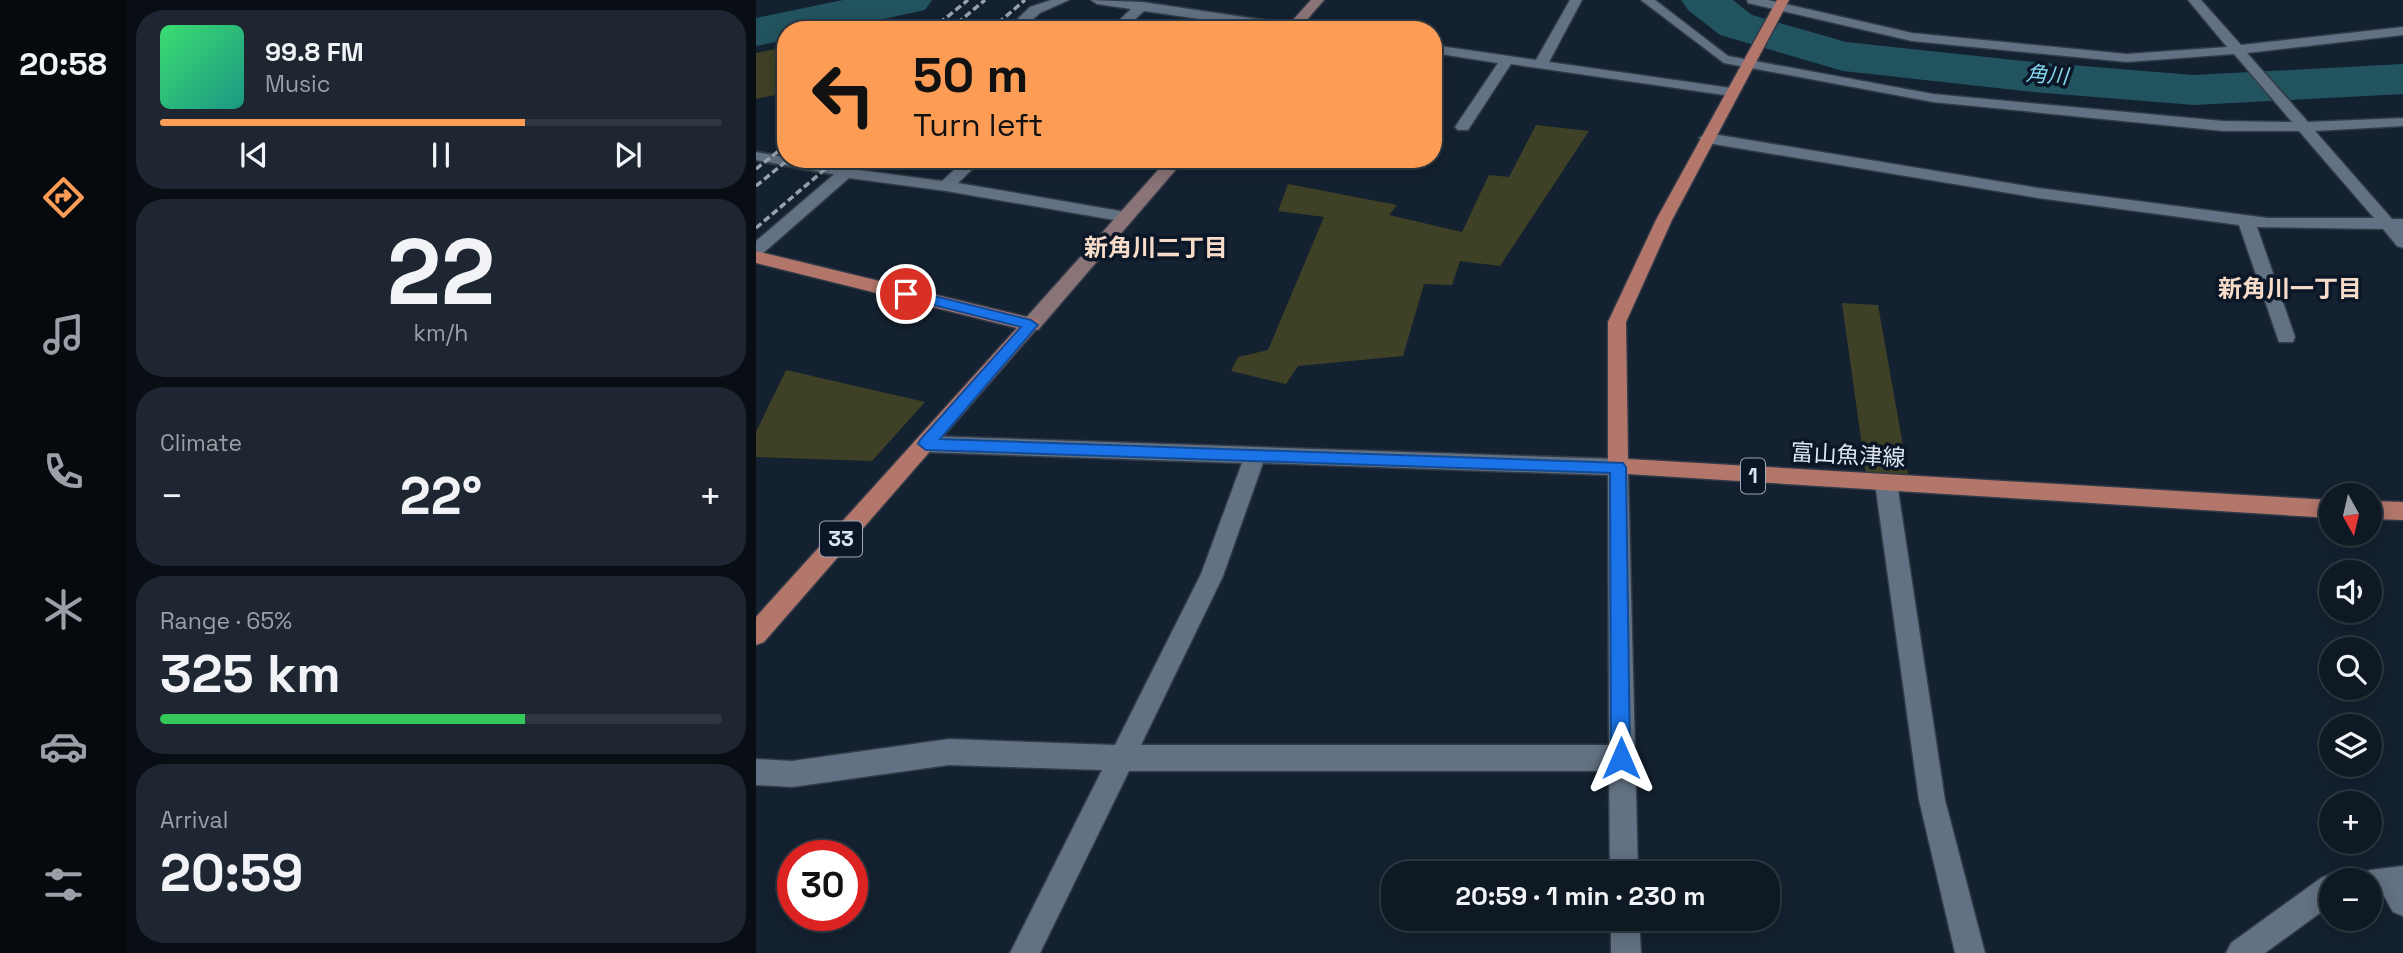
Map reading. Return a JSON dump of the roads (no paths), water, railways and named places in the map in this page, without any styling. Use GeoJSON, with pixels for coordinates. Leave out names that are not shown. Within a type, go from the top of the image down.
{"type":"FeatureCollection","features":[{"type":"Feature","properties":{"kind":"main road"},"geometry":{"type":"LineString","coordinates":[[1302,21],[1318,0]]}},
{"type":"Feature","properties":{"kind":"main road"},"geometry":{"type":"LineString","coordinates":[[1618,467],[1617,322],[1664,220],[1731,92],[1752,60],[1780,7]]}},
{"type":"Feature","properties":{"kind":"main road"},"geometry":{"type":"LineString","coordinates":[[756,257],[1031,325],[1169,168]]}},
{"type":"Feature","properties":{"kind":"main road","name":"33"},"geometry":{"type":"LineString","coordinates":[[756,634],[1031,325]]}},
{"type":"Feature","properties":{"kind":"main road","name":"富山魚津線"},"geometry":{"type":"LineString","coordinates":[[1618,467],[2319,508]]}},
{"type":"Feature","properties":{"kind":"main road"},"geometry":{"type":"LineString","coordinates":[[2382,510],[2403,511]]}},
{"type":"Feature","properties":{"kind":"street"},"geometry":{"type":"LineString","coordinates":[[1023,21],[1035,10],[1063,0]]}},
{"type":"Feature","properties":{"kind":"street"},"geometry":{"type":"LineString","coordinates":[[1097,0],[1242,21]]}},
{"type":"Feature","properties":{"kind":"street"},"geometry":{"type":"LineString","coordinates":[[1541,64],[1576,0]]}},
{"type":"Feature","properties":{"kind":"street"},"geometry":{"type":"LineString","coordinates":[[1647,0],[1724,59],[1752,60],[1933,98],[2223,125],[2402,123]]}},
{"type":"Feature","properties":{"kind":"street"},"geometry":{"type":"LineString","coordinates":[[1753,0],[1912,37],[2127,58],[2240,54],[2403,32]]}},
{"type":"Feature","properties":{"kind":"street"},"geometry":{"type":"LineString","coordinates":[[2194,0],[2395,225],[2403,242]]}},
{"type":"Feature","properties":{"kind":"street"},"geometry":{"type":"LineString","coordinates":[[1126,21],[1142,6]]}},
{"type":"Feature","properties":{"kind":"street"},"geometry":{"type":"LineString","coordinates":[[1442,50],[1731,92]]}},
{"type":"Feature","properties":{"kind":"street"},"geometry":{"type":"LineString","coordinates":[[1463,127],[1507,60]]}},
{"type":"Feature","properties":{"kind":"street"},"geometry":{"type":"LineString","coordinates":[[1707,138],[2038,193],[2246,220],[2395,225]]}},
{"type":"Feature","properties":{"kind":"street"},"geometry":{"type":"LineString","coordinates":[[756,250],[852,168]]}},
{"type":"Feature","properties":{"kind":"street"},"geometry":{"type":"LineString","coordinates":[[946,186],[965,168]]}},
{"type":"Feature","properties":{"kind":"street"},"geometry":{"type":"LineString","coordinates":[[846,173],[946,186],[1126,217]]}},
{"type":"Feature","properties":{"kind":"street"},"geometry":{"type":"LineString","coordinates":[[2246,220],[2286,337]]}},
{"type":"Feature","properties":{"kind":"street"},"geometry":{"type":"LineString","coordinates":[[926,444],[1618,467],[1624,861]]}},
{"type":"Feature","properties":{"kind":"street"},"geometry":{"type":"LineString","coordinates":[[1025,953],[1119,758],[1212,576],[1255,457]]}},
{"type":"Feature","properties":{"kind":"street"},"geometry":{"type":"LineString","coordinates":[[1886,483],[1932,800],[1970,953]]}},
{"type":"Feature","properties":{"kind":"street"},"geometry":{"type":"LineString","coordinates":[[756,772],[792,774],[948,752],[1119,758],[1621,758]]}},
{"type":"Feature","properties":{"kind":"street"},"geometry":{"type":"LineString","coordinates":[[2241,953],[2319,897]]}},
{"type":"Feature","properties":{"kind":"street"},"geometry":{"type":"LineString","coordinates":[[1625,931],[1626,953]]}},
{"type":"Feature","properties":{"kind":"lane"},"geometry":{"type":"LineString","coordinates":[[756,156],[777,160]]}},
{"type":"Feature","properties":{"kind":"lane"},"geometry":{"type":"LineString","coordinates":[[820,168],[846,173]]}},
{"type":"Feature","properties":{"kind":"waterway","name":"角川"},"geometry":{"type":"LineString","coordinates":[[809,21],[909,0]]}},
{"type":"Feature","properties":{"kind":"waterway","name":"角川"},"geometry":{"type":"LineString","coordinates":[[1704,0],[1736,25],[1843,56],[2033,77],[2194,90],[2403,79]]}},
{"type":"Feature","properties":{"kind":"waterway","name":"角川"},"geometry":{"type":"LineString","coordinates":[[756,32],[777,28]]}},
{"type":"Feature","properties":{"kind":"railway"},"geometry":{"type":"LineString","coordinates":[[942,21],[968,0]]}},
{"type":"Feature","properties":{"kind":"railway"},"geometry":{"type":"LineString","coordinates":[[960,21],[985,0]]}},
{"type":"Feature","properties":{"kind":"railway"},"geometry":{"type":"LineString","coordinates":[[1000,21],[1025,0]]}},
{"type":"Feature","properties":{"kind":"railway"},"geometry":{"type":"LineString","coordinates":[[756,169],[777,152]]}},
{"type":"Feature","properties":{"kind":"railway"},"geometry":{"type":"LineString","coordinates":[[756,186],[778,168]]}},
{"type":"Feature","properties":{"kind":"railway"},"geometry":{"type":"LineString","coordinates":[[756,228],[826,168]]}},
{"type":"Feature","properties":{"kind":"district","name":"新角川二丁目"},"geometry":{"type":"Point","coordinates":[1156,248]}},
{"type":"Feature","properties":{"kind":"district","name":"新角川一丁目"},"geometry":{"type":"Point","coordinates":[2290,289]}}]}
